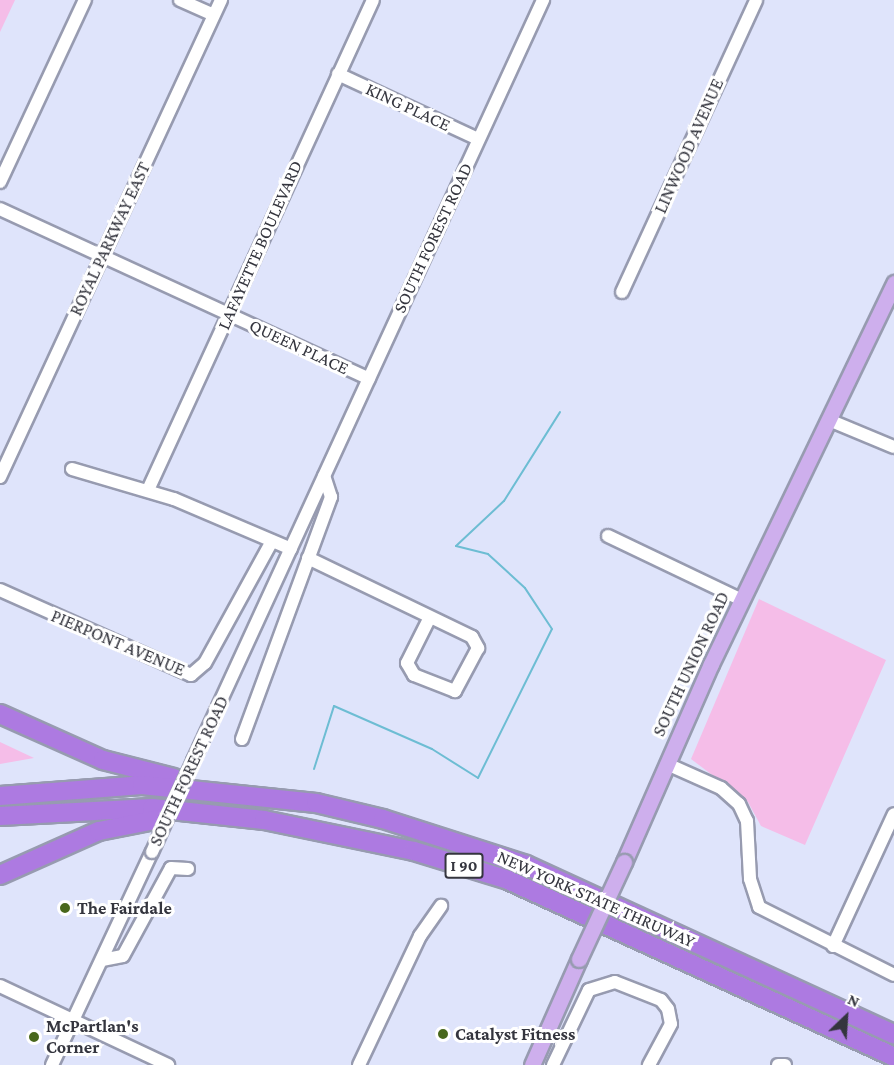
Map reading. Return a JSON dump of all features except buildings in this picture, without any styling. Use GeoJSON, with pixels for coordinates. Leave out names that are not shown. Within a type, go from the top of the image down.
{"type":"FeatureCollection","features":[{"type":"Feature","properties":{"kind":"highway"},"geometry":{"type":"LineString","coordinates":[[0,714],[103,760],[249,793]]}},
{"type":"Feature","properties":{"kind":"highway","name":"NEW YORK STATE THRUWAY"},"geometry":{"type":"LineString","coordinates":[[0,796],[142,785],[249,793],[383,819],[526,865],[894,1034]]}},
{"type":"Feature","properties":{"kind":"highway","name":"NEW YORK STATE THRUWAY"},"geometry":{"type":"LineString","coordinates":[[0,816],[152,808],[336,832],[508,880],[894,1057]]}},
{"type":"Feature","properties":{"kind":"highway"},"geometry":{"type":"LineString","coordinates":[[0,875],[99,831],[146,819],[211,814]]}},
{"type":"Feature","properties":{"kind":"main road","name":"SOUTH UNION ROAD"},"geometry":{"type":"LineString","coordinates":[[532,1065],[742,600],[894,283]]}},
{"type":"Feature","properties":{"kind":"street"},"geometry":{"type":"LineString","coordinates":[[0,182],[85,0]]}},
{"type":"Feature","properties":{"kind":"street"},"geometry":{"type":"LineString","coordinates":[[180,0],[213,15]]}},
{"type":"Feature","properties":{"kind":"street","name":"ROYAL PARKWAY EAST"},"geometry":{"type":"LineString","coordinates":[[0,477],[221,0]]}},
{"type":"Feature","properties":{"kind":"street","name":"LAFAYETTE BOULEVARD"},"geometry":{"type":"LineString","coordinates":[[148,490],[373,0]]}},
{"type":"Feature","properties":{"kind":"street","name":"SOUTH FOREST ROAD"},"geometry":{"type":"LineString","coordinates":[[52,1065],[543,0]]}},
{"type":"Feature","properties":{"kind":"street","name":"LINWOOD AVENUE"},"geometry":{"type":"LineString","coordinates":[[622,292],[756,0]]}},
{"type":"Feature","properties":{"kind":"street","name":"KING PLACE"},"geometry":{"type":"LineString","coordinates":[[338,74],[478,139]]}},
{"type":"Feature","properties":{"kind":"street","name":"QUEEN PLACE"},"geometry":{"type":"LineString","coordinates":[[0,208],[369,380]]}},
{"type":"Feature","properties":{"kind":"street"},"geometry":{"type":"LineString","coordinates":[[829,420],[894,447]]}},
{"type":"Feature","properties":{"kind":"street"},"geometry":{"type":"LineString","coordinates":[[72,469],[148,490],[291,549]]}},
{"type":"Feature","properties":{"kind":"street","name":"SOUTH FOREST ROAD"},"geometry":{"type":"LineString","coordinates":[[242,739],[331,497],[324,476]]}},
{"type":"Feature","properties":{"kind":"street"},"geometry":{"type":"LineString","coordinates":[[608,536],[742,600]]}},
{"type":"Feature","properties":{"kind":"street","name":"PIERPONT AVENUE"},"geometry":{"type":"LineString","coordinates":[[0,590],[191,675],[205,663],[272,541]]}},
{"type":"Feature","properties":{"kind":"street"},"geometry":{"type":"LineString","coordinates":[[308,558],[430,617],[476,642],[455,691],[414,675],[407,663],[430,617]]}},
{"type":"Feature","properties":{"kind":"street"},"geometry":{"type":"LineString","coordinates":[[667,764],[721,788],[739,804],[747,821],[750,879],[759,907],[832,946],[894,975]]}},
{"type":"Feature","properties":{"kind":"street"},"geometry":{"type":"LineString","coordinates":[[832,946],[894,814]]}},
{"type":"Feature","properties":{"kind":"street"},"geometry":{"type":"LineString","coordinates":[[102,960],[112,962],[123,956],[171,868],[188,869]]}},
{"type":"Feature","properties":{"kind":"street"},"geometry":{"type":"LineString","coordinates":[[359,1065],[420,936],[441,906]]}},
{"type":"Feature","properties":{"kind":"street"},"geometry":{"type":"LineString","coordinates":[[553,1065],[590,990],[615,982],[661,1000],[668,1010],[670,1024],[649,1065]]}},
{"type":"Feature","properties":{"kind":"street"},"geometry":{"type":"LineString","coordinates":[[0,986],[168,1065]]}},
{"type":"Feature","properties":{"kind":"street"},"geometry":{"type":"LineString","coordinates":[[778,1065],[785,1065]]}},
{"type":"Feature","properties":{"kind":"shaded area"},"geometry":{"type":"Polygon","coordinates":[[[0,0],[15,0],[0,32],[0,0]]]}},
{"type":"Feature","properties":{"kind":"shaded area"},"geometry":{"type":"Polygon","coordinates":[[[759,599],[886,660],[805,845],[761,826],[748,802],[691,759],[759,599]]]}},
{"type":"Feature","properties":{"kind":"shaded area"},"geometry":{"type":"Polygon","coordinates":[[[0,742],[34,758],[0,764],[0,742]]]}},
{"type":"Feature","properties":{"kind":"waterway"},"geometry":{"type":"LineString","coordinates":[[314,769],[334,706],[432,749],[478,778],[552,629],[525,588],[488,554],[456,546],[504,501],[560,412]]}},
{"type":"Feature","properties":{"kind":"place","name":"The Fairdale"},"geometry":{"type":"Point","coordinates":[65,908]}},
{"type":"Feature","properties":{"kind":"place","name":"Catalyst Fitness"},"geometry":{"type":"Point","coordinates":[443,1034]}},
{"type":"Feature","properties":{"kind":"place","name":"McPartlan's Corner"},"geometry":{"type":"Point","coordinates":[34,1037]}}]}
